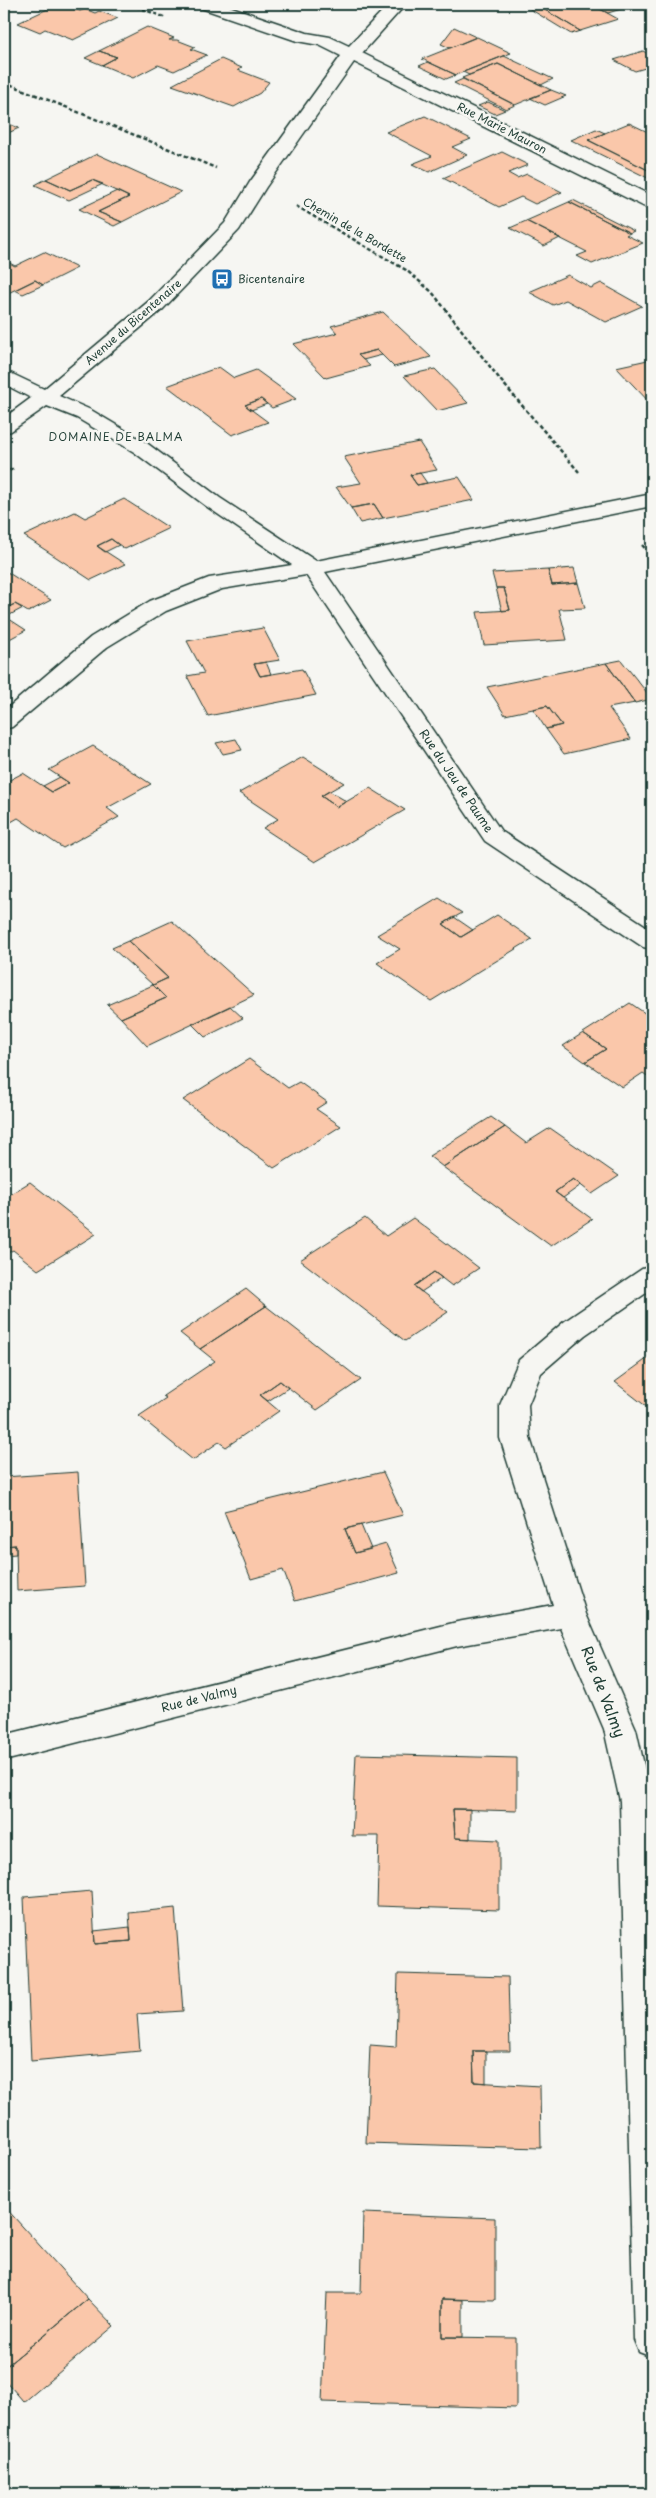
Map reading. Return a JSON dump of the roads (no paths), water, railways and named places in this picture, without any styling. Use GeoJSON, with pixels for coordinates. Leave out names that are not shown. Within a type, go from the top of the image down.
{"type":"FeatureCollection","features":[{"type":"Feature","properties":{"kind":"street","name":"Rue Marie Mauron"},"geometry":{"type":"LineString","coordinates":[[207,4],[303,37],[324,42],[351,54],[652,203]]}},
{"type":"Feature","properties":{"kind":"street","name":"Avenue du Bicentenaire"},"geometry":{"type":"LineString","coordinates":[[4,428],[46,397],[156,305],[232,226],[257,186],[351,54],[398,4]]}},
{"type":"Feature","properties":{"kind":"street","name":"Rue du Jeu de Paume"},"geometry":{"type":"LineString","coordinates":[[4,376],[84,414],[141,448],[213,502],[312,568],[493,836],[652,941]]}},
{"type":"Feature","properties":{"kind":"street"},"geometry":{"type":"LineString","coordinates":[[4,722],[99,642],[158,606],[217,582],[312,568],[610,510],[652,500]]}},
{"type":"Feature","properties":{"kind":"street","name":"Rue de Valmy"},"geometry":{"type":"LineString","coordinates":[[652,1276],[575,1328],[529,1367],[514,1405],[516,1438],[572,1614],[620,1729],[636,1801],[652,2340]]}},
{"type":"Feature","properties":{"kind":"street","name":"Rue de Valmy"},"geometry":{"type":"LineString","coordinates":[[4,1748],[457,1634],[572,1614]]}},
{"type":"Feature","properties":{"kind":"place","name":"Bicentenaire"},"geometry":{"type":"Point","coordinates":[222,279]}},
{"type":"Feature","properties":{"kind":"district","name":"DOMAINE DE BALMA"},"geometry":{"type":"Point","coordinates":[116,437]}}]}
